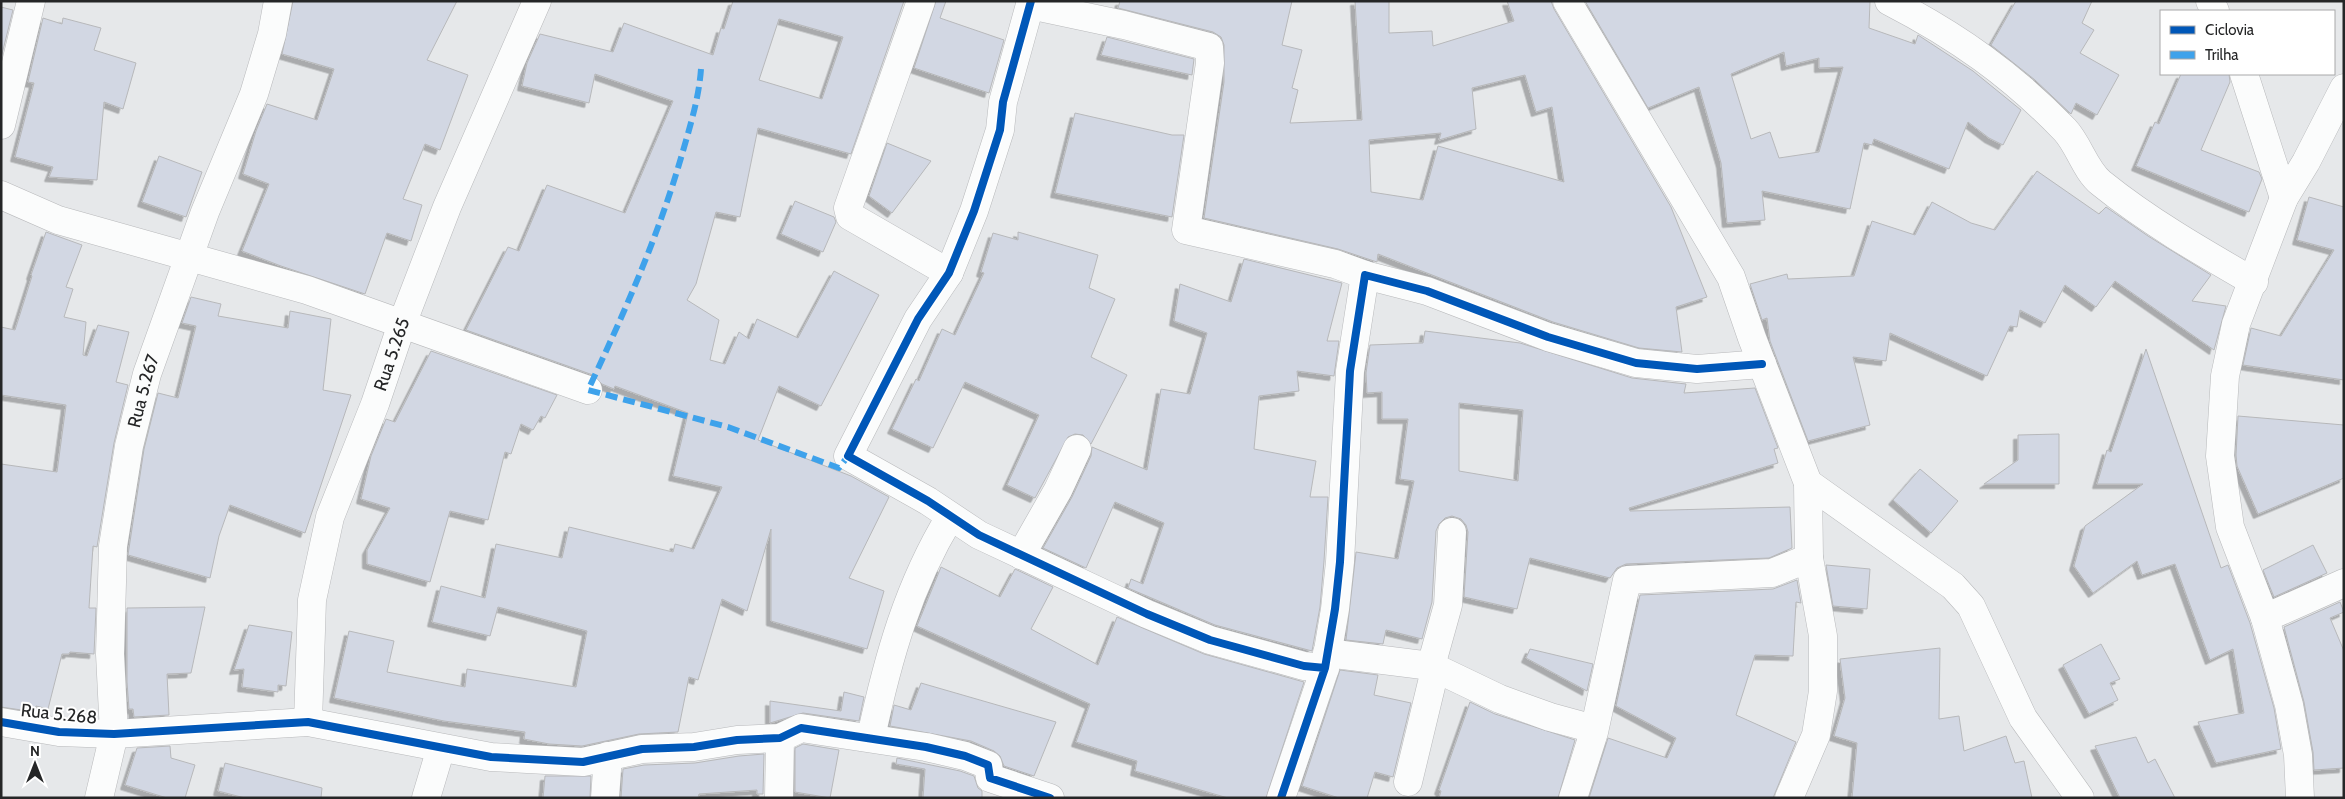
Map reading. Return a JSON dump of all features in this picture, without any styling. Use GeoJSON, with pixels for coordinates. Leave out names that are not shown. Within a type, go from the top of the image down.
{"type":"FeatureCollection","features":[{"type":"Feature","properties":{"kind":"street"},"geometry":{"type":"LineString","coordinates":[[1,126],[31,1]]}},
{"type":"Feature","properties":{"kind":"street","name":"Rua 5.267"},"geometry":{"type":"LineString","coordinates":[[99,798],[114,734],[110,654],[112,546],[129,446],[147,374],[189,257],[254,94],[272,34],[278,1]]}},
{"type":"Feature","properties":{"kind":"street","name":"Rua 5.265"},"geometry":{"type":"LineString","coordinates":[[308,722],[312,600],[330,516],[375,404],[402,324],[446,207],[537,1]]}},
{"type":"Feature","properties":{"kind":"street"},"geometry":{"type":"LineString","coordinates":[[921,1],[848,208],[850,216],[949,273]]}},
{"type":"Feature","properties":{"kind":"street"},"geometry":{"type":"LineString","coordinates":[[1567,1],[1731,277],[1808,483],[1810,558],[1823,636],[1823,691],[1816,735],[1789,798]]}},
{"type":"Feature","properties":{"kind":"street"},"geometry":{"type":"LineString","coordinates":[[1889,1],[1930,23],[1993,64],[2022,87],[2067,133],[2099,182],[2186,242],[2254,282]]}},
{"type":"Feature","properties":{"kind":"street"},"geometry":{"type":"LineString","coordinates":[[1594,729],[1550,718],[1500,700],[1431,666],[1326,660],[1304,666],[1210,640],[1147,614],[979,534],[928,501],[848,456],[918,319],[949,273],[974,211],[1000,130],[1003,102],[1031,3],[1209,47],[1210,63],[1186,230],[1216,239],[1278,250],[1335,264],[1365,275],[1427,291],[1548,337],[1636,363],[1697,369],[1762,364]]}},
{"type":"Feature","properties":{"kind":"street"},"geometry":{"type":"LineString","coordinates":[[2244,75],[2284,198]]}},
{"type":"Feature","properties":{"kind":"street"},"geometry":{"type":"LineString","coordinates":[[2300,798],[2298,755],[2289,705],[2265,618],[2230,527],[2220,456],[2225,376],[2236,324],[2254,282],[2284,198],[2306,162],[2344,88]]}},
{"type":"Feature","properties":{"kind":"street"},"geometry":{"type":"LineString","coordinates":[[1,196],[58,220],[307,290],[588,390]]}},
{"type":"Feature","properties":{"kind":"street"},"geometry":{"type":"LineString","coordinates":[[1280,798],[1326,660],[1340,562],[1350,371],[1365,275]]}},
{"type":"Feature","properties":{"kind":"street"},"geometry":{"type":"LineString","coordinates":[[1021,555],[1058,490],[1077,449]]}},
{"type":"Feature","properties":{"kind":"street"},"geometry":{"type":"LineString","coordinates":[[1808,483],[1953,586],[1971,606],[2023,718],[2080,798]]}},
{"type":"Feature","properties":{"kind":"street"},"geometry":{"type":"LineString","coordinates":[[872,737],[885,670],[904,610],[932,546],[950,516]]}},
{"type":"Feature","properties":{"kind":"street"},"geometry":{"type":"LineString","coordinates":[[1408,782],[1434,674],[1431,666],[1448,605],[1452,532]]}},
{"type":"Feature","properties":{"kind":"street"},"geometry":{"type":"LineString","coordinates":[[1573,798],[1594,729],[1627,580],[1772,574],[1810,558]]}},
{"type":"Feature","properties":{"kind":"street"},"geometry":{"type":"LineString","coordinates":[[2265,618],[2344,583]]}},
{"type":"Feature","properties":{"kind":"street","name":"Rua 5.268"},"geometry":{"type":"LineString","coordinates":[[1,722],[59,732],[114,734],[308,722],[491,757],[583,762],[642,749],[780,738]]}},
{"type":"Feature","properties":{"kind":"street"},"geometry":{"type":"LineString","coordinates":[[779,798],[780,738],[800,728],[926,746],[966,756],[988,765],[990,788],[1050,798]]}},
{"type":"Feature","properties":{"kind":"street"},"geometry":{"type":"LineString","coordinates":[[426,798],[441,748]]}},
{"type":"Feature","properties":{"kind":"street"},"geometry":{"type":"LineString","coordinates":[[605,798],[608,756]]}},
{"type":"Feature","properties":{"kind":"building"},"geometry":{"type":"Polygon","coordinates":[[[293,1],[457,1],[427,60],[468,75],[440,150],[425,144],[403,199],[422,205],[411,241],[387,233],[365,294],[242,251],[269,184],[243,174],[256,131],[267,104],[317,120],[334,69],[282,54],[293,1]]]}},
{"type":"Feature","properties":{"kind":"building"},"geometry":{"type":"Polygon","coordinates":[[[733,1],[904,1],[851,154],[758,128],[740,217],[716,212],[696,284],[687,300],[719,320],[710,360],[725,364],[739,332],[749,339],[757,319],[798,338],[834,271],[879,295],[821,406],[779,386],[758,440],[851,476],[889,497],[849,578],[884,591],[867,649],[771,621],[771,529],[747,611],[722,599],[698,680],[689,677],[678,732],[639,734],[582,746],[549,744],[524,739],[525,732],[444,721],[334,698],[349,631],[394,641],[387,672],[465,687],[467,669],[576,687],[587,631],[498,607],[490,636],[432,622],[441,586],[485,598],[496,544],[562,558],[569,527],[673,552],[675,544],[694,549],[722,487],[673,476],[688,413],[615,386],[614,389],[602,384],[593,375],[466,330],[508,247],[519,251],[547,185],[625,213],[673,101],[595,74],[589,103],[522,86],[527,63],[540,34],[613,52],[624,23],[713,55],[721,28],[724,29],[733,1]],[[779,19],[759,80],[822,99],[843,37],[779,19]]]}},
{"type":"Feature","properties":{"kind":"building"},"geometry":{"type":"Polygon","coordinates":[[[936,1],[946,1],[940,18],[1004,40],[989,93],[914,68],[936,1]]]}},
{"type":"Feature","properties":{"kind":"building"},"geometry":{"type":"Polygon","coordinates":[[[1120,1],[1292,1],[1282,45],[1302,50],[1292,88],[1298,90],[1290,123],[1362,120],[1355,1],[1389,1],[1389,33],[1432,31],[1433,46],[1514,21],[1507,1],[1551,1],[1671,207],[1707,297],[1676,307],[1682,352],[1639,348],[1553,322],[1378,254],[1377,262],[1338,249],[1204,218],[1224,82],[1224,45],[1221,37],[1213,32],[1118,8],[1120,1]],[[1525,75],[1472,88],[1476,129],[1439,140],[1441,133],[1369,140],[1371,192],[1423,200],[1438,146],[1564,182],[1552,107],[1536,112],[1525,75]]]}},
{"type":"Feature","properties":{"kind":"building"},"geometry":{"type":"Polygon","coordinates":[[[1585,1],[1870,1],[1869,28],[1915,44],[1918,35],[1973,71],[2021,110],[2003,145],[1989,138],[1968,122],[1949,169],[1874,139],[1872,145],[1864,143],[1850,209],[1762,191],[1765,220],[1727,223],[1721,163],[1699,87],[1648,108],[1585,1]],[[1784,52],[1731,74],[1751,139],[1770,132],[1779,158],[1819,152],[1843,67],[1819,68],[1819,58],[1786,66],[1784,52]]]}},
{"type":"Feature","properties":{"kind":"building"},"geometry":{"type":"Polygon","coordinates":[[[2016,1],[2092,1],[2082,23],[2094,30],[2080,53],[2119,75],[2097,115],[2076,103],[2071,114],[2035,80],[1991,45],[2016,1]]]}},
{"type":"Feature","properties":{"kind":"building"},"geometry":{"type":"Polygon","coordinates":[[[1,7],[13,10],[1,58],[1,7]]]}},
{"type":"Feature","properties":{"kind":"building"},"geometry":{"type":"Polygon","coordinates":[[[43,18],[62,24],[63,18],[101,28],[94,50],[136,63],[123,109],[104,102],[97,180],[49,177],[53,167],[15,157],[34,83],[28,82],[43,18]]]}},
{"type":"Feature","properties":{"kind":"building"},"geometry":{"type":"Polygon","coordinates":[[[1107,37],[1194,59],[1192,75],[1101,55],[1107,37]]]}},
{"type":"Feature","properties":{"kind":"building"},"geometry":{"type":"Polygon","coordinates":[[[2181,75],[2229,75],[2230,82],[2201,150],[2259,172],[2262,179],[2249,212],[2136,166],[2155,122],[2159,124],[2181,75]]]}},
{"type":"Feature","properties":{"kind":"building"},"geometry":{"type":"Polygon","coordinates":[[[1075,113],[1172,135],[1184,135],[1172,217],[1055,193],[1075,113]]]}},
{"type":"Feature","properties":{"kind":"building"},"geometry":{"type":"Polygon","coordinates":[[[887,143],[931,161],[892,213],[869,196],[887,143]]]}},
{"type":"Feature","properties":{"kind":"building"},"geometry":{"type":"Polygon","coordinates":[[[159,156],[202,172],[186,217],[142,202],[159,156]]]}},
{"type":"Feature","properties":{"kind":"building"},"geometry":{"type":"Polygon","coordinates":[[[2037,171],[2099,214],[2106,207],[2148,236],[2211,275],[2192,301],[2226,306],[2214,350],[2115,281],[2096,307],[2065,285],[2045,323],[2020,310],[2017,327],[2010,326],[1987,376],[1890,333],[1886,361],[1853,357],[1870,425],[1808,441],[1770,341],[1767,318],[1762,320],[1750,284],[1787,274],[1788,279],[1854,276],[1872,221],[1915,235],[1932,202],[1971,223],[1995,230],[2037,171]]]}},
{"type":"Feature","properties":{"kind":"building"},"geometry":{"type":"Polygon","coordinates":[[[2309,197],[2344,207],[2344,380],[2243,365],[2251,328],[2281,336],[2334,250],[2297,240],[2309,197]]]}},
{"type":"Feature","properties":{"kind":"building"},"geometry":{"type":"Polygon","coordinates":[[[795,201],[834,217],[836,222],[823,252],[781,234],[795,201]]]}},
{"type":"Feature","properties":{"kind":"building"},"geometry":{"type":"Polygon","coordinates":[[[46,232],[82,245],[66,287],[73,289],[64,317],[86,322],[83,355],[87,356],[98,325],[129,332],[116,382],[128,385],[114,443],[97,547],[93,546],[89,608],[96,608],[94,654],[70,652],[69,654],[62,654],[48,709],[36,706],[35,712],[1,707],[1,464],[57,472],[66,405],[1,395],[1,327],[15,330],[46,232]]]}},
{"type":"Feature","properties":{"kind":"building"},"geometry":{"type":"Polygon","coordinates":[[[1018,232],[1098,255],[1089,288],[1115,299],[1091,357],[1127,375],[1091,444],[1083,435],[1075,434],[1068,437],[1035,498],[1007,485],[1039,415],[965,382],[933,448],[892,429],[916,379],[919,381],[942,329],[955,335],[984,273],[981,272],[993,233],[1018,240],[1018,232]]]}},
{"type":"Feature","properties":{"kind":"building"},"geometry":{"type":"Polygon","coordinates":[[[1244,259],[1342,283],[1327,341],[1339,341],[1334,376],[1297,371],[1299,391],[1259,396],[1254,449],[1316,461],[1310,497],[1328,497],[1320,607],[1312,651],[1215,625],[1128,588],[1131,579],[1143,584],[1164,523],[1115,502],[1086,568],[1043,548],[1072,497],[1091,456],[1092,447],[1147,470],[1161,389],[1190,394],[1207,333],[1174,321],[1180,284],[1231,302],[1244,259]]]}},
{"type":"Feature","properties":{"kind":"building"},"geometry":{"type":"Polygon","coordinates":[[[191,297],[221,304],[218,316],[288,328],[290,311],[331,319],[323,390],[351,395],[305,533],[230,505],[219,536],[210,578],[128,555],[144,449],[158,393],[178,398],[196,326],[182,323],[191,297]]]}},
{"type":"Feature","properties":{"kind":"building"},"geometry":{"type":"Polygon","coordinates":[[[1425,331],[1520,343],[1632,378],[1686,384],[1684,393],[1755,388],[1778,448],[1774,449],[1778,463],[1629,508],[1630,511],[1790,507],[1792,548],[1769,558],[1626,564],[1617,568],[1610,578],[1530,558],[1517,609],[1464,597],[1468,532],[1466,525],[1461,519],[1452,516],[1445,518],[1439,524],[1436,531],[1432,602],[1422,639],[1386,630],[1383,644],[1346,640],[1356,552],[1398,559],[1414,481],[1400,479],[1408,419],[1382,419],[1382,392],[1367,393],[1366,373],[1370,345],[1423,343],[1425,331]],[[1459,403],[1459,471],[1518,481],[1523,410],[1459,403]]]}},
{"type":"Feature","properties":{"kind":"building"},"geometry":{"type":"Polygon","coordinates":[[[2146,349],[2221,568],[2228,565],[2250,623],[2274,708],[2281,749],[2216,763],[2198,722],[2244,713],[2233,649],[2210,660],[2175,564],[2142,575],[2137,561],[2093,593],[2074,566],[2085,526],[2143,484],[2097,484],[2107,450],[2111,452],[2146,349]]]}},
{"type":"Feature","properties":{"kind":"building"},"geometry":{"type":"Polygon","coordinates":[[[431,351],[557,395],[545,418],[541,416],[533,430],[521,424],[511,454],[505,452],[488,520],[450,511],[430,582],[367,564],[367,550],[390,508],[361,499],[371,456],[386,419],[395,422],[431,351]]]}},
{"type":"Feature","properties":{"kind":"building"},"geometry":{"type":"Polygon","coordinates":[[[2238,416],[2344,425],[2344,478],[2258,514],[2237,466],[2238,416]]]}},
{"type":"Feature","properties":{"kind":"building"},"geometry":{"type":"Polygon","coordinates":[[[2059,434],[2059,484],[1984,484],[2018,460],[2018,435],[2059,434]]]}},
{"type":"Feature","properties":{"kind":"building"},"geometry":{"type":"Polygon","coordinates":[[[1920,469],[1958,501],[1931,533],[1893,500],[1920,469]]]}},
{"type":"Feature","properties":{"kind":"building"},"geometry":{"type":"Polygon","coordinates":[[[2313,545],[2327,573],[2274,597],[2263,570],[2313,545]]]}},
{"type":"Feature","properties":{"kind":"building"},"geometry":{"type":"Polygon","coordinates":[[[1826,565],[1870,569],[1867,609],[1833,606],[1826,565]]]}},
{"type":"Feature","properties":{"kind":"building"},"geometry":{"type":"Polygon","coordinates":[[[941,567],[1000,597],[1015,569],[1053,587],[1031,629],[1098,665],[1117,617],[1204,654],[1304,682],[1266,798],[1228,798],[1135,771],[1137,761],[1076,742],[1090,704],[917,626],[941,567]]]}},
{"type":"Feature","properties":{"kind":"building"},"geometry":{"type":"Polygon","coordinates":[[[1797,580],[1801,603],[1796,602],[1793,656],[1755,655],[1736,715],[1796,742],[1773,798],[1589,798],[1608,738],[1667,758],[1676,738],[1616,706],[1640,595],[1773,589],[1797,580]]]}},
{"type":"Feature","properties":{"kind":"building"},"geometry":{"type":"Polygon","coordinates":[[[2340,602],[2344,612],[2330,618],[2344,651],[2344,768],[2314,770],[2313,752],[2304,702],[2284,627],[2340,602]]]}},
{"type":"Feature","properties":{"kind":"building"},"geometry":{"type":"Polygon","coordinates":[[[205,607],[191,673],[167,674],[169,715],[134,717],[133,709],[129,709],[127,682],[127,608],[205,607]]]}},
{"type":"Feature","properties":{"kind":"building"},"geometry":{"type":"Polygon","coordinates":[[[249,625],[292,632],[286,686],[278,685],[278,692],[242,687],[244,669],[234,670],[249,625]]]}},
{"type":"Feature","properties":{"kind":"building"},"geometry":{"type":"Polygon","coordinates":[[[2101,644],[2120,679],[2110,683],[2118,700],[2089,714],[2063,665],[2101,644]]]}},
{"type":"Feature","properties":{"kind":"building"},"geometry":{"type":"Polygon","coordinates":[[[1940,648],[1939,719],[1959,716],[1964,751],[2006,736],[2015,763],[2024,761],[2032,798],[1852,798],[1857,743],[1834,736],[1845,698],[1840,659],[1940,648]]]}},
{"type":"Feature","properties":{"kind":"building"},"geometry":{"type":"Polygon","coordinates":[[[1530,649],[1593,664],[1587,691],[1526,658],[1530,649]]]}},
{"type":"Feature","properties":{"kind":"building"},"geometry":{"type":"Polygon","coordinates":[[[1340,670],[1378,675],[1374,695],[1411,703],[1393,777],[1375,772],[1367,798],[1339,798],[1302,786],[1340,670]]]}},
{"type":"Feature","properties":{"kind":"building"},"geometry":{"type":"Polygon","coordinates":[[[921,683],[1056,722],[1034,776],[1004,766],[1000,756],[994,751],[971,741],[890,726],[894,705],[911,710],[921,683]]]}},
{"type":"Feature","properties":{"kind":"building"},"geometry":{"type":"Polygon","coordinates":[[[844,692],[864,697],[859,721],[803,713],[770,723],[770,701],[841,711],[844,692]]]}},
{"type":"Feature","properties":{"kind":"building"},"geometry":{"type":"Polygon","coordinates":[[[1470,702],[1495,714],[1575,740],[1558,798],[1439,798],[1441,791],[1439,790],[1470,702]]]}},
{"type":"Feature","properties":{"kind":"building"},"geometry":{"type":"Polygon","coordinates":[[[2136,737],[2148,763],[2155,759],[2175,798],[2120,798],[2095,746],[2136,737]]]}},
{"type":"Feature","properties":{"kind":"building"},"geometry":{"type":"Polygon","coordinates":[[[803,744],[839,750],[830,798],[795,792],[795,748],[803,744]]]}},
{"type":"Feature","properties":{"kind":"building"},"geometry":{"type":"Polygon","coordinates":[[[170,746],[171,758],[195,765],[185,798],[167,798],[125,785],[137,748],[170,746]]]}},
{"type":"Feature","properties":{"kind":"building"},"geometry":{"type":"Polygon","coordinates":[[[764,754],[763,794],[757,794],[757,790],[699,794],[698,798],[621,798],[623,769],[644,765],[695,763],[764,754]]]}},
{"type":"Feature","properties":{"kind":"building"},"geometry":{"type":"Polygon","coordinates":[[[897,758],[960,771],[974,776],[978,788],[982,791],[982,798],[923,798],[925,769],[896,764],[897,758]]]}},
{"type":"Feature","properties":{"kind":"building"},"geometry":{"type":"Polygon","coordinates":[[[225,763],[322,788],[321,798],[245,798],[218,791],[225,763]]]}},
{"type":"Feature","properties":{"kind":"building"},"geometry":{"type":"Polygon","coordinates":[[[545,776],[591,776],[590,798],[543,798],[545,776]]]}},
{"type":"Feature","properties":{"kind":"marked path"},"geometry":{"type":"LineString","coordinates":[[701,69],[692,120],[674,182],[628,302],[588,390],[728,427],[839,468],[848,456]]}},
{"type":"Feature","properties":{"kind":"cycle path"},"geometry":{"type":"LineString","coordinates":[[1031,1],[1003,102],[1000,130],[974,211],[949,273],[918,319],[848,456],[928,501],[979,535],[1147,614],[1210,640],[1304,666],[1325,668]]}},
{"type":"Feature","properties":{"kind":"cycle path"},"geometry":{"type":"LineString","coordinates":[[1281,798],[1325,668],[1335,609],[1340,562],[1350,371],[1365,275],[1427,291],[1548,337],[1636,363],[1697,369],[1762,364]]}},
{"type":"Feature","properties":{"kind":"cycle path"},"geometry":{"type":"LineString","coordinates":[[1,722],[59,732],[114,734],[308,722],[491,757],[583,762],[642,749],[694,747],[737,740],[780,738],[801,728],[926,747],[965,756],[988,765],[990,778],[1050,798]]}}]}
